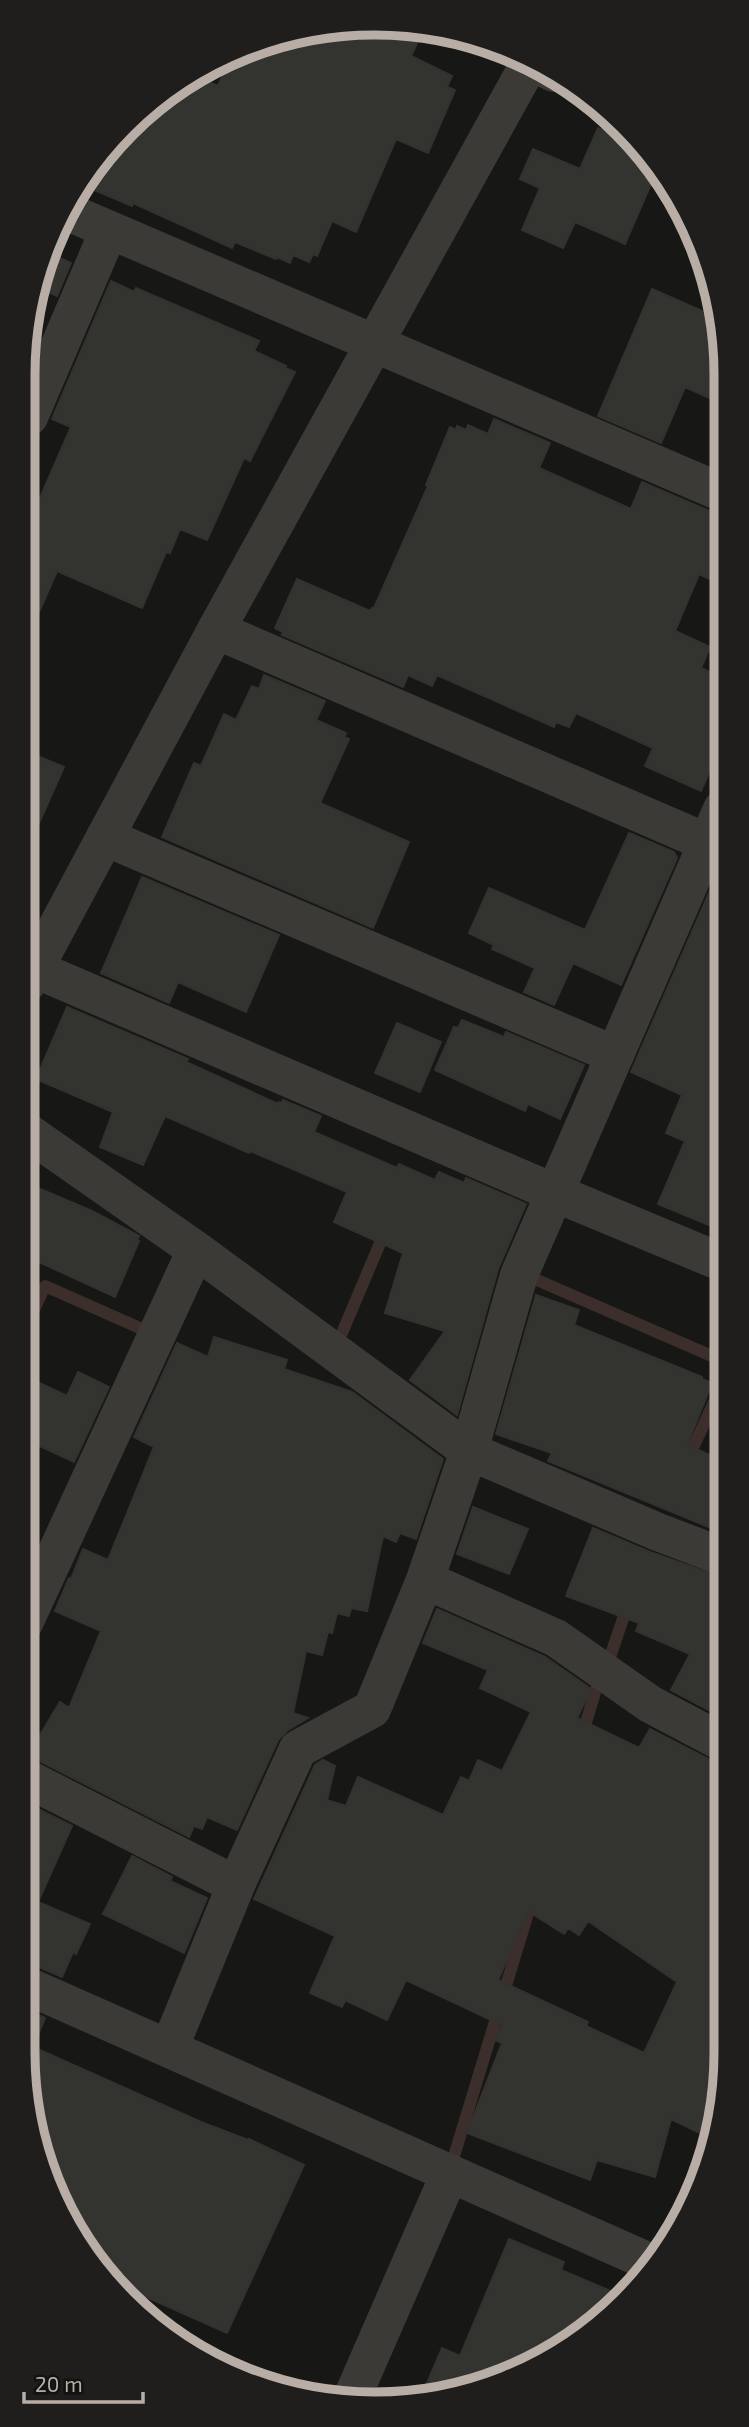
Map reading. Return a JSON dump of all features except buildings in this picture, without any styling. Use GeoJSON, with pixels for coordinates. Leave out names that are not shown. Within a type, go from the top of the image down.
{"type":"FeatureCollection","features":[{"type":"Feature","properties":{"kind":"street"},"geometry":{"type":"LineString","coordinates":[[35,968],[216,630],[525,70]]}},
{"type":"Feature","properties":{"kind":"street"},"geometry":{"type":"LineString","coordinates":[[75,215],[714,489]]}},
{"type":"Feature","properties":{"kind":"street"},"geometry":{"type":"LineString","coordinates":[[35,403],[108,230]]}},
{"type":"Feature","properties":{"kind":"street"},"geometry":{"type":"LineString","coordinates":[[216,630],[714,846]]}},
{"type":"Feature","properties":{"kind":"street"},"geometry":{"type":"LineString","coordinates":[[105,837],[615,1055]]}},
{"type":"Feature","properties":{"kind":"street"},"geometry":{"type":"LineString","coordinates":[[169,2049],[236,1885],[298,1749],[372,1709],[425,1580],[469,1451],[519,1275],[615,1055],[714,848]]}},
{"type":"Feature","properties":{"kind":"street"},"geometry":{"type":"LineString","coordinates":[[35,978],[714,1259]]}},
{"type":"Feature","properties":{"kind":"street"},"geometry":{"type":"LineString","coordinates":[[35,1137],[196,1250],[469,1451],[714,1553]]}},
{"type":"Feature","properties":{"kind":"street"},"geometry":{"type":"LineString","coordinates":[[35,1599],[196,1250]]}},
{"type":"Feature","properties":{"kind":"street"},"geometry":{"type":"LineString","coordinates":[[425,1580],[556,1638],[650,1704],[714,1738]]}},
{"type":"Feature","properties":{"kind":"street"},"geometry":{"type":"LineString","coordinates":[[35,1783],[236,1885]]}},
{"type":"Feature","properties":{"kind":"street"},"geometry":{"type":"LineString","coordinates":[[35,1989],[644,2259]]}},
{"type":"Feature","properties":{"kind":"street"},"geometry":{"type":"LineString","coordinates":[[355,2391],[450,2174]]}},
{"type":"Feature","properties":{"kind":"waterway"},"geometry":{"type":"LineString","coordinates":[[342,1333],[386,1229]]}},
{"type":"Feature","properties":{"kind":"waterway"},"geometry":{"type":"LineString","coordinates":[[537,1280],[714,1357]]}},
{"type":"Feature","properties":{"kind":"waterway"},"geometry":{"type":"LineString","coordinates":[[35,1308],[45,1286],[142,1329]]}},
{"type":"Feature","properties":{"kind":"waterway"},"geometry":{"type":"LineString","coordinates":[[686,1463],[714,1402]]}},
{"type":"Feature","properties":{"kind":"waterway"},"geometry":{"type":"LineString","coordinates":[[610,1657],[629,1601]]}},
{"type":"Feature","properties":{"kind":"waterway"},"geometry":{"type":"LineString","coordinates":[[582,1736],[596,1689]]}},
{"type":"Feature","properties":{"kind":"waterway"},"geometry":{"type":"LineString","coordinates":[[455,2153],[533,1897]]}}]}
